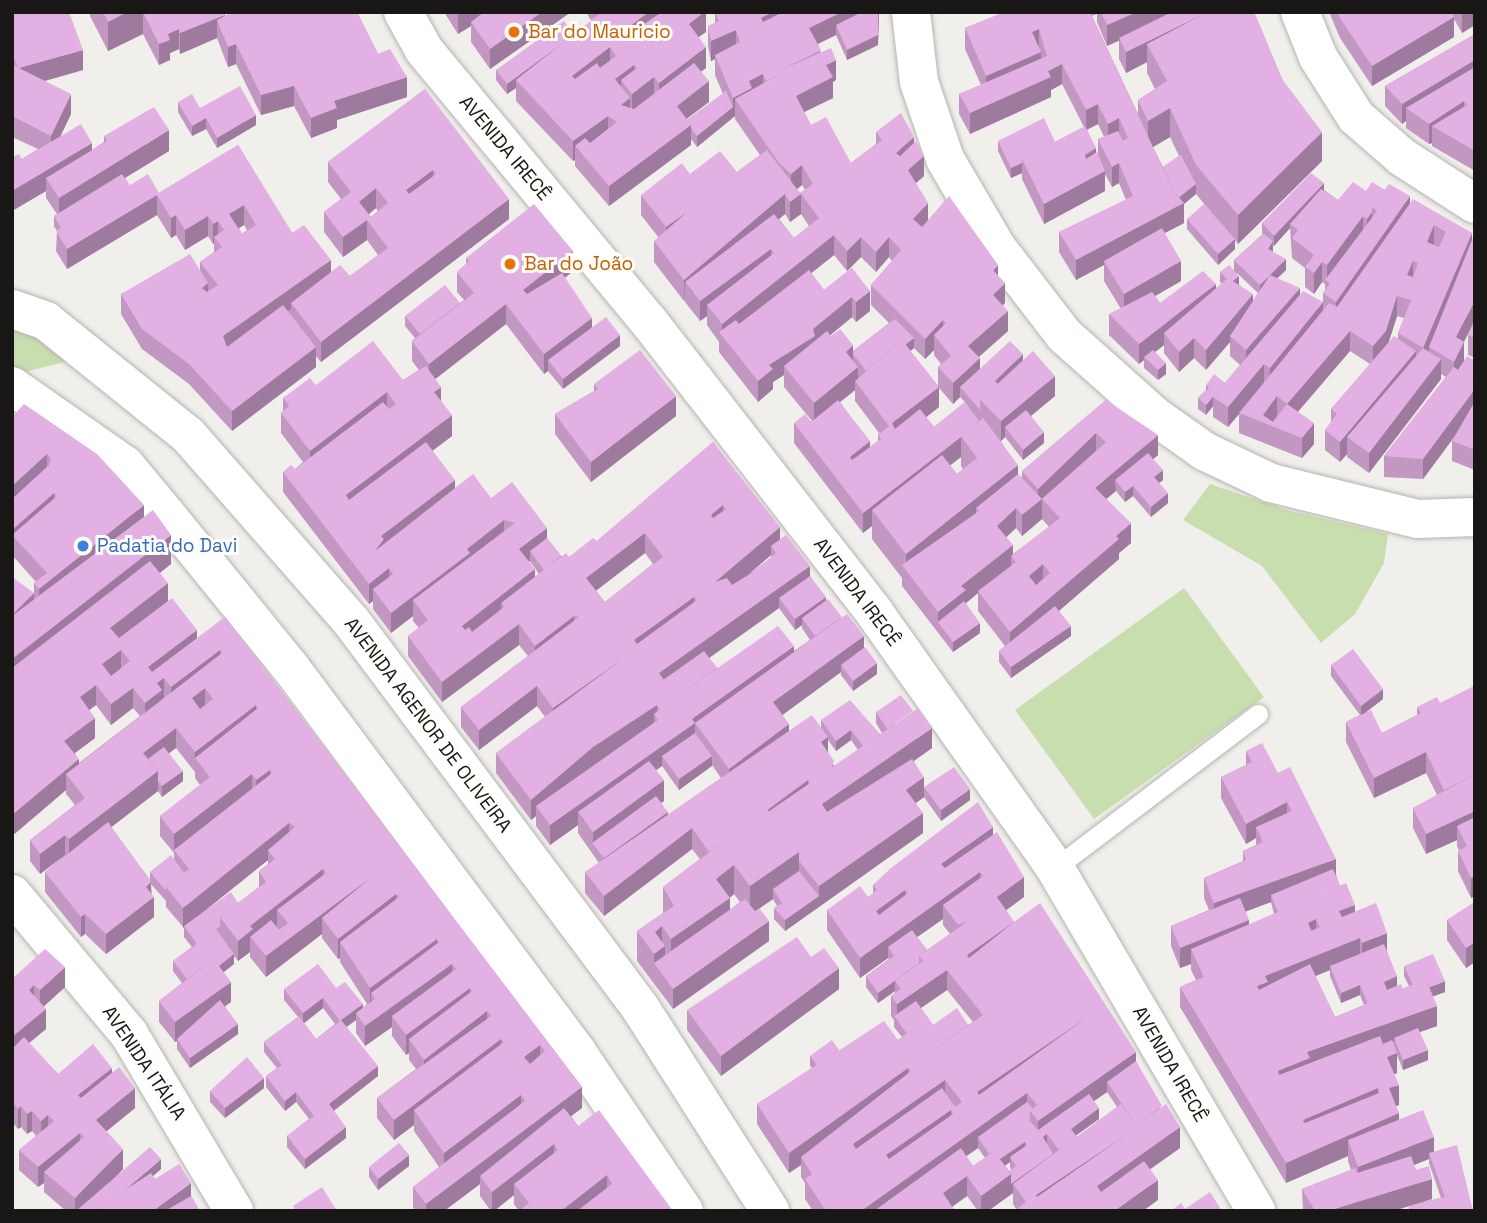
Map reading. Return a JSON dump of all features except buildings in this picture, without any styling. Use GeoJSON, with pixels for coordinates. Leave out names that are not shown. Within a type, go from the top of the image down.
{"type":"FeatureCollection","features":[{"type":"Feature","properties":{"kind":"street","name":"AVENIDA IRECÊ"},"geometry":{"type":"LineString","coordinates":[[402,12],[424,50],[650,323],[874,612],[1055,868],[1256,1211]]}},
{"type":"Feature","properties":{"kind":"street"},"geometry":{"type":"LineString","coordinates":[[911,12],[919,82],[945,159],[997,248],[1064,335],[1105,372],[1156,417],[1204,451],[1271,483],[1418,519],[1475,517]]}},
{"type":"Feature","properties":{"kind":"street"},"geometry":{"type":"LineString","coordinates":[[1300,12],[1318,57],[1356,117],[1402,157],[1475,204]]}},
{"type":"Feature","properties":{"kind":"street","name":"AVENIDA AGENOR DE OLIVEIRA"},"geometry":{"type":"LineString","coordinates":[[12,309],[46,321],[188,435],[351,621],[641,1009],[770,1211]]}},
{"type":"Feature","properties":{"kind":"street"},"geometry":{"type":"LineString","coordinates":[[12,386],[125,464],[157,503],[291,668],[569,1041],[684,1211]]}},
{"type":"Feature","properties":{"kind":"street","name":"AVENIDA ITÁLIA"},"geometry":{"type":"LineString","coordinates":[[12,894],[129,1034],[234,1211]]}},
{"type":"Feature","properties":{"kind":"lane"},"geometry":{"type":"LineString","coordinates":[[1055,868],[1258,714]]}},
{"type":"Feature","properties":{"kind":"green space"},"geometry":{"type":"Polygon","coordinates":[[[12,319],[84,352],[61,363],[12,375],[12,319]]]}},
{"type":"Feature","properties":{"kind":"green space"},"geometry":{"type":"Polygon","coordinates":[[[1210,484],[1287,510],[1388,534],[1384,563],[1355,614],[1321,643],[1262,566],[1183,520],[1210,484]]]}},
{"type":"Feature","properties":{"kind":"green space"},"geometry":{"type":"Polygon","coordinates":[[[1184,588],[1264,697],[1094,819],[1015,710],[1184,588]]]}},
{"type":"Feature","properties":{"kind":"place","name":"Bar do Mauricio"},"geometry":{"type":"Point","coordinates":[514,32]}},
{"type":"Feature","properties":{"kind":"place","name":"Bar do João"},"geometry":{"type":"Point","coordinates":[510,264]}},
{"type":"Feature","properties":{"kind":"place","name":"Padatia do Davi"},"geometry":{"type":"Point","coordinates":[83,546]}}]}
